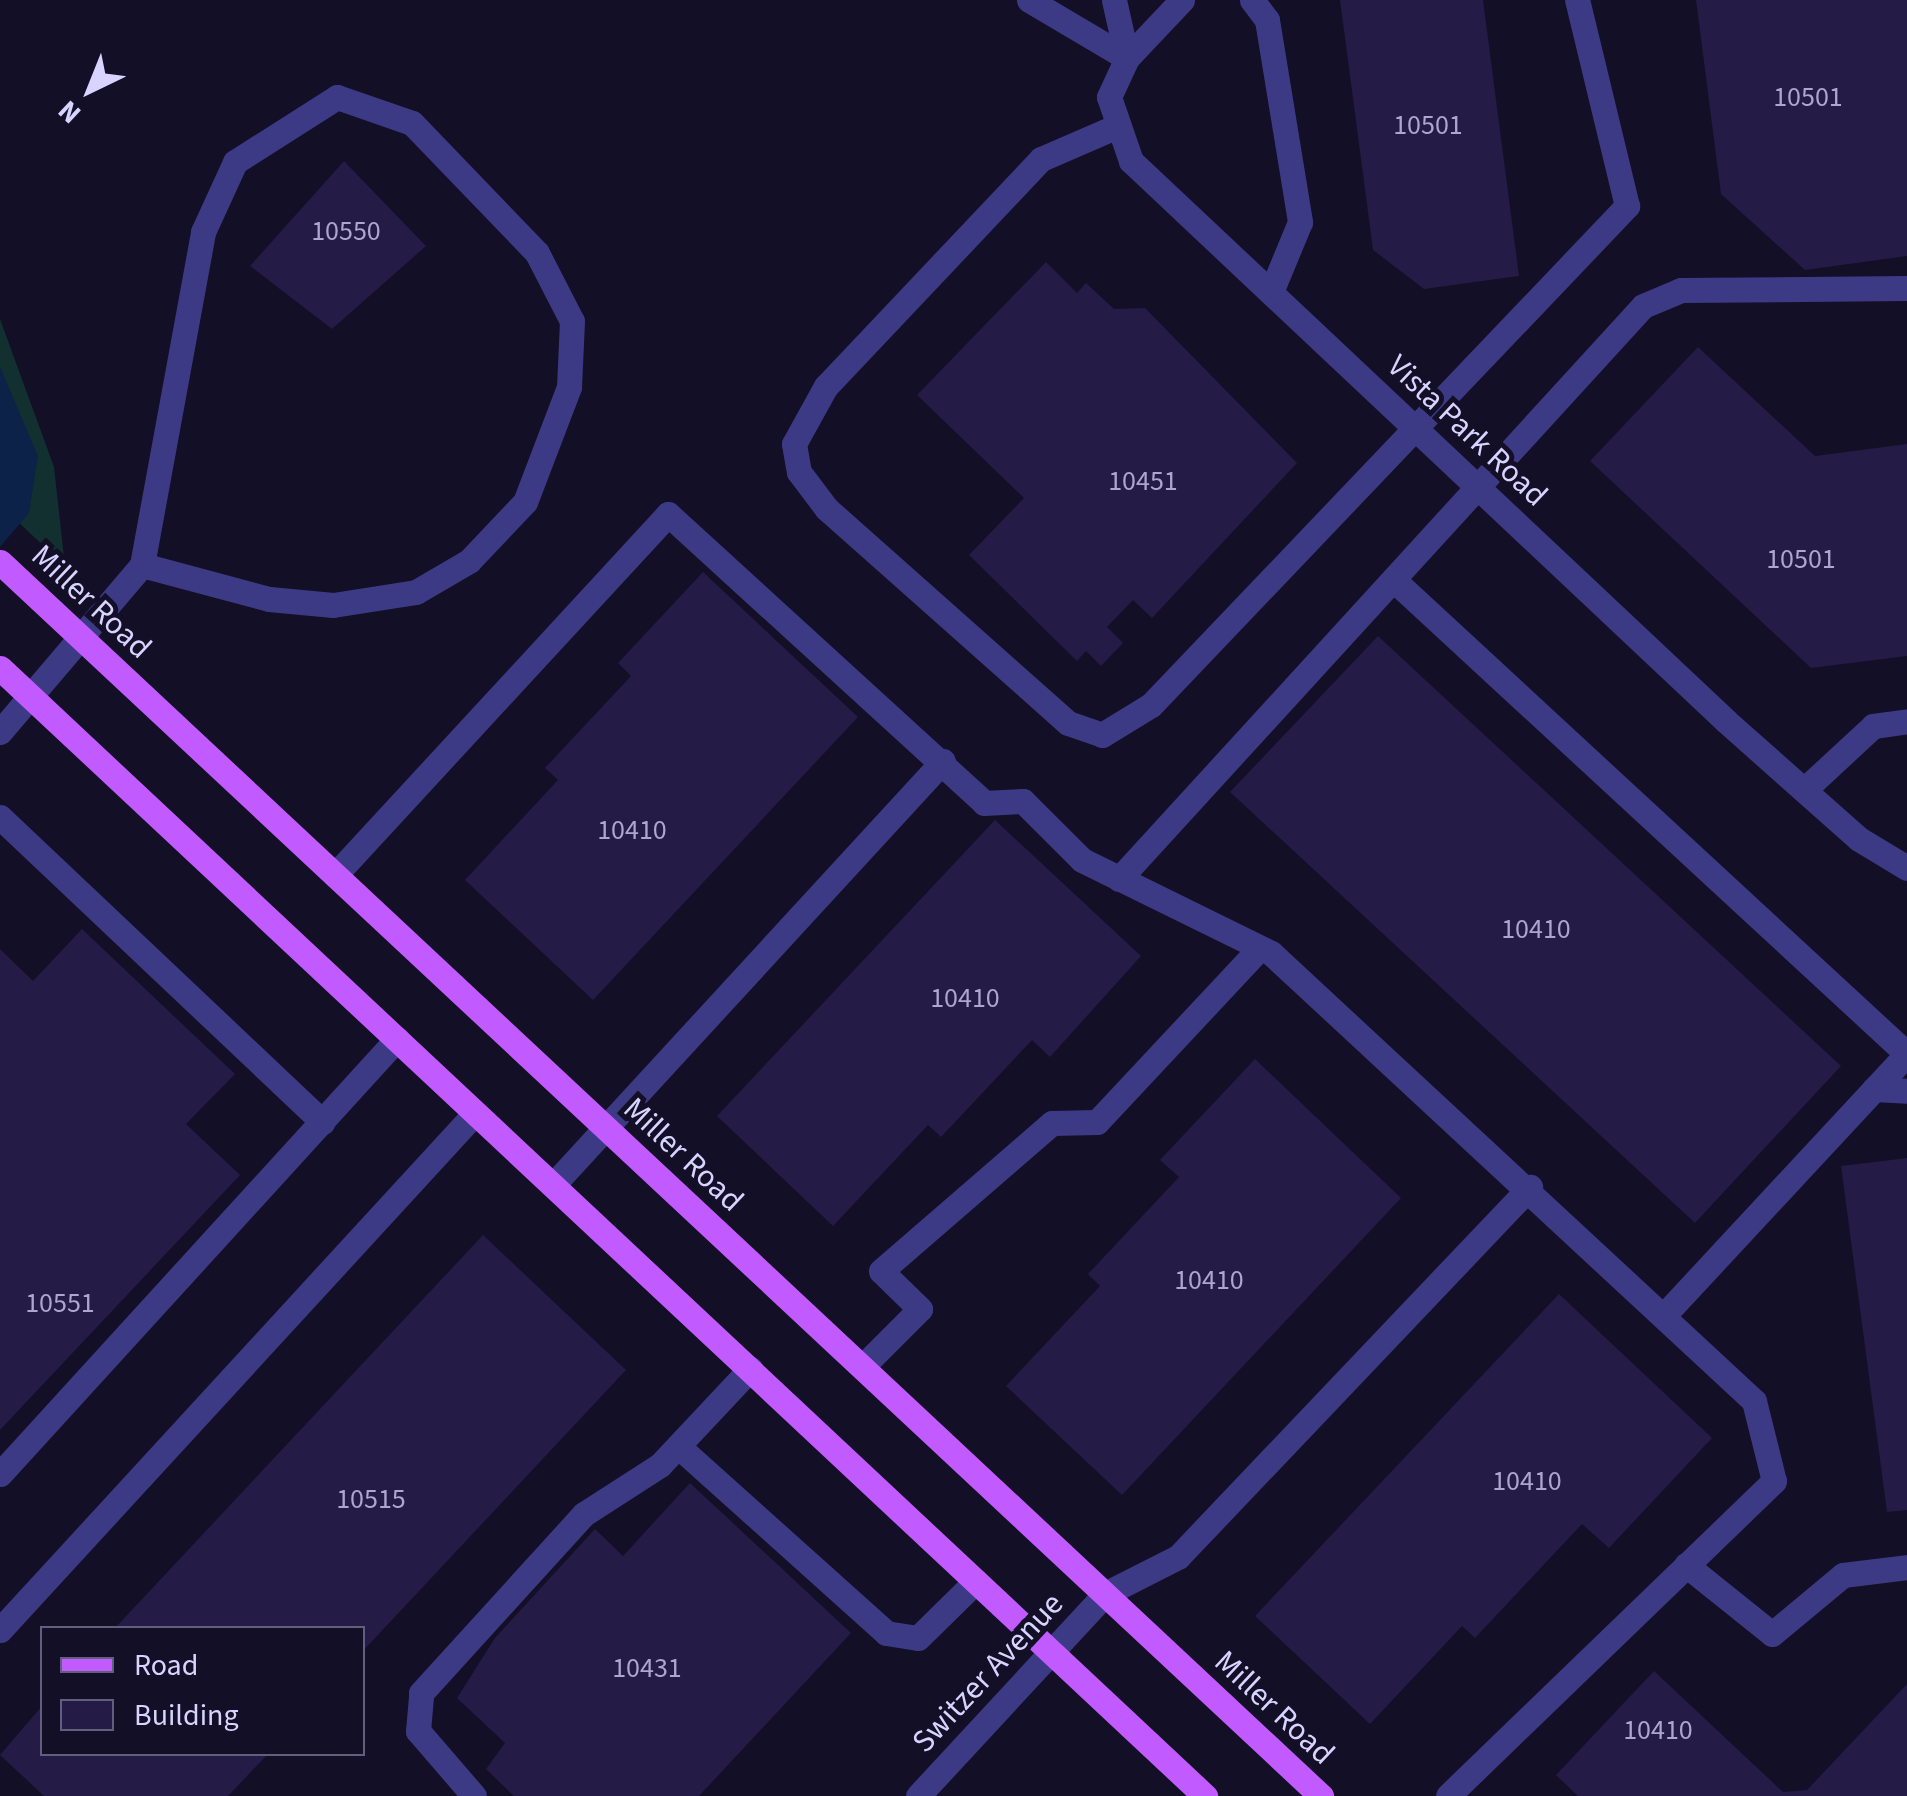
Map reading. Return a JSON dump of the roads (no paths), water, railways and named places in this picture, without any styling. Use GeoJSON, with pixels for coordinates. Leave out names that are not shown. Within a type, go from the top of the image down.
{"type":"FeatureCollection","features":[{"type":"Feature","properties":{"kind":"main road","name":"Miller Road"},"geometry":{"type":"LineString","coordinates":[[0,562],[1321,1796]]}},
{"type":"Feature","properties":{"kind":"main road"},"geometry":{"type":"LineString","coordinates":[[0,668],[1205,1796]]}},
{"type":"Feature","properties":{"kind":"street"},"geometry":{"type":"LineString","coordinates":[[1030,0],[1127,58]]}},
{"type":"Feature","properties":{"kind":"street"},"geometry":{"type":"LineString","coordinates":[[1114,0],[1127,58]]}},
{"type":"Feature","properties":{"kind":"street"},"geometry":{"type":"LineString","coordinates":[[1182,0],[1127,58],[1110,96],[1116,126],[1041,159],[826,386],[794,444],[799,472],[826,509],[1068,723],[1102,735],[1150,705],[1627,206],[1577,0]]}},
{"type":"Feature","properties":{"kind":"street"},"geometry":{"type":"LineString","coordinates":[[1252,0],[1267,20],[1300,222],[1296,252],[1271,292]]}},
{"type":"Feature","properties":{"kind":"street"},"geometry":{"type":"LineString","coordinates":[[0,732],[84,640],[142,564],[203,232],[234,162],[337,97],[412,123],[538,253],[572,321],[569,387],[525,502],[469,562],[416,592],[383,597],[270,599],[142,564]]}},
{"type":"Feature","properties":{"kind":"street","name":"Vista Park Road"},"geometry":{"type":"LineString","coordinates":[[1116,126],[1132,161],[1482,491],[1804,790],[1907,868]]}},
{"type":"Feature","properties":{"kind":"street"},"geometry":{"type":"LineString","coordinates":[[1119,879],[1482,491],[1643,306],[1681,290],[1907,288]]}},
{"type":"Feature","properties":{"kind":"street"},"geometry":{"type":"LineString","coordinates":[[335,876],[668,514],[943,761],[984,803],[1023,802],[1082,860],[1260,948],[1530,1187],[1666,1312],[1754,1401],[1774,1482],[1465,1791]]}},
{"type":"Feature","properties":{"kind":"street"},"geometry":{"type":"LineString","coordinates":[[1396,582],[1907,1054],[1666,1312]]}},
{"type":"Feature","properties":{"kind":"street"},"geometry":{"type":"LineString","coordinates":[[1804,790],[1873,726],[1907,720]]}},
{"type":"Feature","properties":{"kind":"street"},"geometry":{"type":"LineString","coordinates":[[553,1185],[943,761]]}},
{"type":"Feature","properties":{"kind":"street"},"geometry":{"type":"LineString","coordinates":[[0,817],[322,1122]]}},
{"type":"Feature","properties":{"kind":"street"},"geometry":{"type":"LineString","coordinates":[[862,1367],[920,1308],[881,1271],[1052,1124],[1097,1122],[1260,948]]}},
{"type":"Feature","properties":{"kind":"street"},"geometry":{"type":"LineString","coordinates":[[0,1474],[397,1039]]}},
{"type":"Feature","properties":{"kind":"street"},"geometry":{"type":"LineString","coordinates":[[1874,1089],[1907,1091]]}},
{"type":"Feature","properties":{"kind":"street"},"geometry":{"type":"LineString","coordinates":[[0,1630],[475,1112]]}},
{"type":"Feature","properties":{"kind":"street"},"geometry":{"type":"LineString","coordinates":[[1105,1594],[1178,1557],[1530,1187]]}},
{"type":"Feature","properties":{"kind":"street"},"geometry":{"type":"LineString","coordinates":[[474,1796],[418,1731],[421,1692],[584,1514],[679,1446],[750,1369]]}},
{"type":"Feature","properties":{"kind":"street"},"geometry":{"type":"LineString","coordinates":[[679,1446],[886,1632],[918,1638],[976,1582]]}},
{"type":"Feature","properties":{"kind":"street"},"geometry":{"type":"LineString","coordinates":[[1686,1566],[1772,1634],[1843,1575],[1907,1567]]}},
{"type":"Feature","properties":{"kind":"street","name":"Switzer Avenue"},"geometry":{"type":"LineString","coordinates":[[918,1796],[1105,1594]]}},
{"type":"Feature","properties":{"kind":"water"},"geometry":{"type":"Polygon","coordinates":[[[0,367],[38,456],[29,513],[0,547],[0,367]]]}}]}
